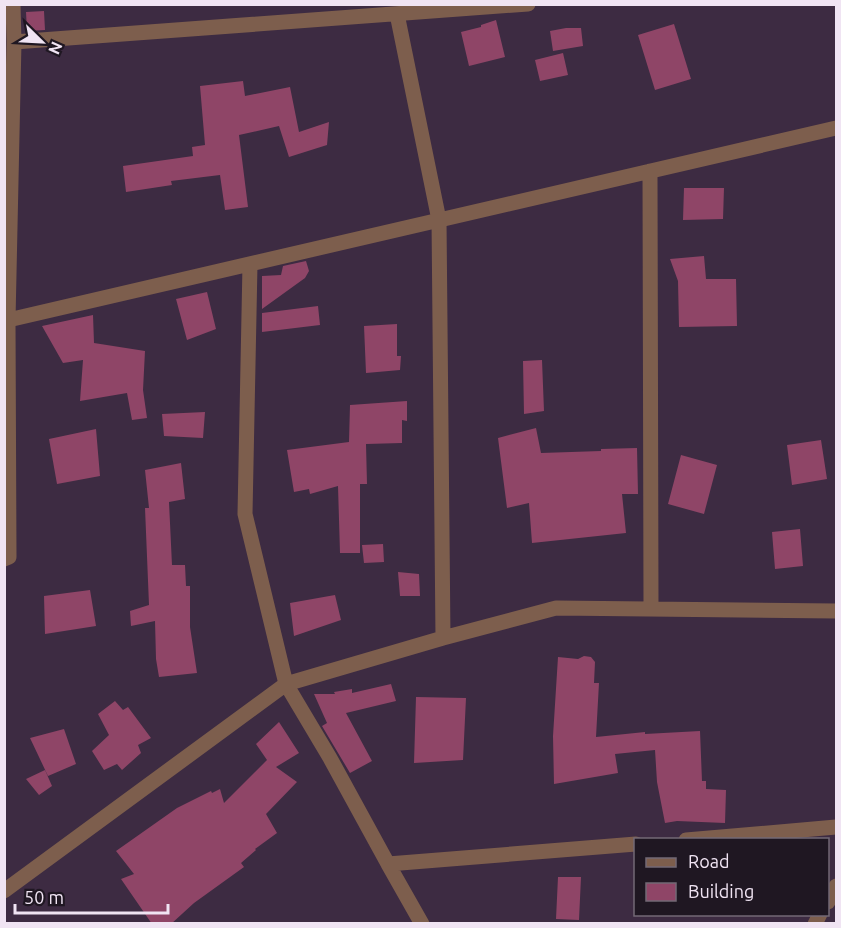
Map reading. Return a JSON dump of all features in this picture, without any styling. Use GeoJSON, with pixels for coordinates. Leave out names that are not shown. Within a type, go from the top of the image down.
{"type":"FeatureCollection","features":[{"type":"Feature","properties":{"kind":"street"},"geometry":{"type":"LineString","coordinates":[[4,559],[9,557],[7,320],[14,4]]}},
{"type":"Feature","properties":{"kind":"street"},"geometry":{"type":"LineString","coordinates":[[14,42],[528,4]]}},
{"type":"Feature","properties":{"kind":"street"},"geometry":{"type":"LineString","coordinates":[[397,14],[439,220],[443,638]]}},
{"type":"Feature","properties":{"kind":"street"},"geometry":{"type":"LineString","coordinates":[[7,320],[837,128]]}},
{"type":"Feature","properties":{"kind":"street"},"geometry":{"type":"LineString","coordinates":[[650,171],[651,609]]}},
{"type":"Feature","properties":{"kind":"street"},"geometry":{"type":"LineString","coordinates":[[250,264],[245,514],[286,684],[422,924]]}},
{"type":"Feature","properties":{"kind":"street"},"geometry":{"type":"LineString","coordinates":[[4,891],[286,684],[443,638],[556,609],[837,611]]}},
{"type":"Feature","properties":{"kind":"street"},"geometry":{"type":"LineString","coordinates":[[709,838],[837,827]]}},
{"type":"Feature","properties":{"kind":"street"},"geometry":{"type":"LineString","coordinates":[[388,864],[634,844]]}},
{"type":"Feature","properties":{"kind":"street"},"geometry":{"type":"LineString","coordinates":[[829,900],[837,886]]}},
{"type":"Feature","properties":{"kind":"building"},"geometry":{"type":"Polygon","coordinates":[[[44,11],[45,30],[27,31],[26,12],[44,11]]]}},
{"type":"Feature","properties":{"kind":"building"},"geometry":{"type":"Polygon","coordinates":[[[496,20],[505,57],[469,66],[461,32],[496,20]]]}},
{"type":"Feature","properties":{"kind":"building"},"geometry":{"type":"Polygon","coordinates":[[[674,24],[691,79],[655,90],[638,35],[674,24]]]}},
{"type":"Feature","properties":{"kind":"building"},"geometry":{"type":"Polygon","coordinates":[[[581,28],[583,46],[553,51],[550,31],[581,28]]]}},
{"type":"Feature","properties":{"kind":"building"},"geometry":{"type":"Polygon","coordinates":[[[563,53],[568,75],[540,81],[535,60],[563,53]]]}},
{"type":"Feature","properties":{"kind":"building"},"geometry":{"type":"Polygon","coordinates":[[[243,81],[245,96],[290,87],[299,132],[329,122],[327,145],[289,157],[279,126],[239,135],[248,207],[225,210],[220,175],[171,181],[172,185],[126,192],[123,166],[193,156],[192,147],[205,145],[200,86],[243,81]]]}},
{"type":"Feature","properties":{"kind":"building"},"geometry":{"type":"Polygon","coordinates":[[[684,188],[724,188],[723,219],[683,220],[684,188]]]}},
{"type":"Feature","properties":{"kind":"building"},"geometry":{"type":"Polygon","coordinates":[[[704,256],[706,279],[736,279],[737,326],[679,327],[678,281],[670,259],[704,256]]]}},
{"type":"Feature","properties":{"kind":"building"},"geometry":{"type":"Polygon","coordinates":[[[306,261],[309,271],[305,278],[262,309],[262,276],[281,275],[283,266],[306,261]]]}},
{"type":"Feature","properties":{"kind":"building"},"geometry":{"type":"Polygon","coordinates":[[[207,292],[216,329],[187,340],[176,299],[207,292]]]}},
{"type":"Feature","properties":{"kind":"building"},"geometry":{"type":"Polygon","coordinates":[[[318,306],[320,325],[262,332],[262,313],[318,306]]]}},
{"type":"Feature","properties":{"kind":"building"},"geometry":{"type":"Polygon","coordinates":[[[93,315],[94,343],[145,351],[143,390],[147,418],[132,420],[127,393],[80,401],[83,360],[63,363],[42,326],[93,315]]]}},
{"type":"Feature","properties":{"kind":"building"},"geometry":{"type":"Polygon","coordinates":[[[397,324],[397,356],[401,356],[400,370],[366,373],[364,326],[397,324]]]}},
{"type":"Feature","properties":{"kind":"building"},"geometry":{"type":"Polygon","coordinates":[[[542,360],[544,411],[524,414],[523,361],[542,360]]]}},
{"type":"Feature","properties":{"kind":"building"},"geometry":{"type":"Polygon","coordinates":[[[407,401],[407,421],[402,420],[402,443],[366,444],[367,484],[360,484],[360,553],[340,553],[338,486],[310,494],[309,489],[294,492],[287,450],[349,442],[350,405],[407,401]]]}},
{"type":"Feature","properties":{"kind":"building"},"geometry":{"type":"Polygon","coordinates":[[[205,412],[203,438],[164,436],[162,414],[205,412]]]}},
{"type":"Feature","properties":{"kind":"building"},"geometry":{"type":"Polygon","coordinates":[[[536,428],[541,453],[637,448],[638,494],[622,494],[626,533],[532,543],[529,503],[507,508],[498,438],[536,428]]]}},
{"type":"Feature","properties":{"kind":"building"},"geometry":{"type":"Polygon","coordinates":[[[96,429],[100,476],[57,484],[49,439],[96,429]]]}},
{"type":"Feature","properties":{"kind":"building"},"geometry":{"type":"Polygon","coordinates":[[[821,440],[827,479],[792,485],[787,445],[821,440]]]}},
{"type":"Feature","properties":{"kind":"building"},"geometry":{"type":"Polygon","coordinates":[[[681,455],[717,465],[704,514],[668,504],[681,455]]]}},
{"type":"Feature","properties":{"kind":"building"},"geometry":{"type":"Polygon","coordinates":[[[181,463],[185,499],[169,502],[172,565],[185,565],[186,586],[190,586],[190,627],[197,673],[159,677],[155,621],[131,626],[130,611],[149,605],[145,508],[149,508],[145,470],[181,463]]]}},
{"type":"Feature","properties":{"kind":"building"},"geometry":{"type":"Polygon","coordinates":[[[800,529],[803,566],[775,569],[772,532],[800,529]]]}},
{"type":"Feature","properties":{"kind":"building"},"geometry":{"type":"Polygon","coordinates":[[[383,544],[384,562],[364,563],[362,545],[383,544]]]}},
{"type":"Feature","properties":{"kind":"building"},"geometry":{"type":"Polygon","coordinates":[[[398,572],[419,574],[420,596],[400,596],[398,572]]]}},
{"type":"Feature","properties":{"kind":"building"},"geometry":{"type":"Polygon","coordinates":[[[90,590],[96,626],[45,634],[44,596],[90,590]]]}},
{"type":"Feature","properties":{"kind":"building"},"geometry":{"type":"Polygon","coordinates":[[[335,595],[341,620],[294,636],[290,603],[335,595]]]}},
{"type":"Feature","properties":{"kind":"building"},"geometry":{"type":"Polygon","coordinates":[[[584,656],[591,657],[595,662],[594,683],[599,683],[596,737],[645,732],[645,734],[700,731],[702,781],[706,781],[706,789],[726,790],[725,823],[677,821],[665,823],[657,782],[655,750],[615,754],[618,773],[554,784],[553,736],[558,657],[578,659],[584,656]]]}},
{"type":"Feature","properties":{"kind":"building"},"geometry":{"type":"Polygon","coordinates":[[[391,684],[396,701],[346,713],[372,761],[350,773],[322,726],[327,723],[314,694],[335,694],[334,692],[352,689],[352,693],[391,684]]]}},
{"type":"Feature","properties":{"kind":"building"},"geometry":{"type":"Polygon","coordinates":[[[416,697],[466,698],[463,760],[414,763],[416,697]]]}},
{"type":"Feature","properties":{"kind":"building"},"geometry":{"type":"Polygon","coordinates":[[[115,701],[123,710],[128,707],[151,738],[138,745],[141,753],[122,770],[117,764],[104,770],[92,751],[109,735],[98,714],[115,701]]]}},
{"type":"Feature","properties":{"kind":"building"},"geometry":{"type":"Polygon","coordinates":[[[279,722],[299,753],[276,767],[297,782],[266,814],[277,833],[241,863],[244,867],[194,903],[171,924],[152,924],[121,879],[134,874],[116,851],[177,808],[211,791],[212,793],[220,789],[224,803],[267,760],[256,744],[279,722]]]}},
{"type":"Feature","properties":{"kind":"building"},"geometry":{"type":"Polygon","coordinates":[[[64,729],[76,764],[48,776],[30,738],[64,729]]]}},
{"type":"Feature","properties":{"kind":"building"},"geometry":{"type":"Polygon","coordinates":[[[45,770],[52,786],[39,795],[26,779],[45,770]]]}},
{"type":"Feature","properties":{"kind":"building"},"geometry":{"type":"Polygon","coordinates":[[[558,877],[581,877],[579,920],[556,919],[558,877]]]}}]}
